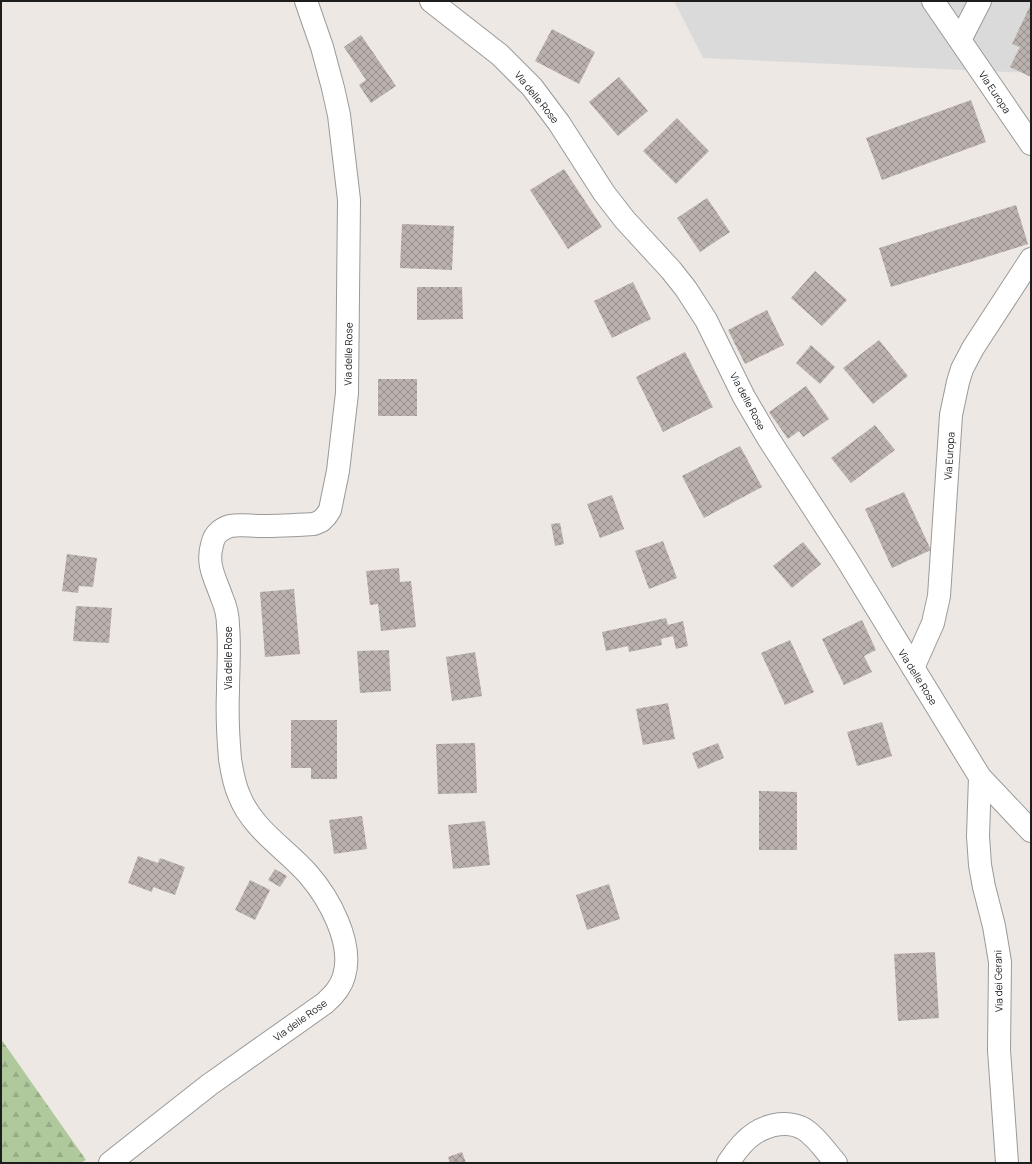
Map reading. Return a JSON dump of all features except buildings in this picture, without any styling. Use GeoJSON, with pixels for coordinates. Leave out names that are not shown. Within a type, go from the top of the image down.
{"type":"FeatureCollection","features":[{"type":"Feature","properties":{"kind":"street","name":"Via delle Rose"},"geometry":{"type":"LineString","coordinates":[[110,1163],[209,1085],[334,996],[344,976],[347,956],[344,941],[337,921],[325,897],[306,871],[258,826],[245,809],[235,785],[227,728],[230,641],[228,619],[210,561],[213,539],[222,529],[231,526],[314,524],[321,521],[330,510],[338,471],[347,393],[349,200],[343,148],[333,88],[322,46],[306,1]]}},
{"type":"Feature","properties":{"kind":"street","name":"Via delle Rose"},"geometry":{"type":"LineString","coordinates":[[431,1],[500,55],[527,82],[558,123],[593,178],[616,209],[671,270],[686,289],[706,320],[744,397],[768,438],[832,535],[980,777],[1031,831]]}},
{"type":"Feature","properties":{"kind":"street","name":"Via Europa"},"geometry":{"type":"LineString","coordinates":[[933,1],[1031,144]]}},
{"type":"Feature","properties":{"kind":"street"},"geometry":{"type":"LineString","coordinates":[[960,40],[980,1]]}},
{"type":"Feature","properties":{"kind":"street","name":"Via Europa"},"geometry":{"type":"LineString","coordinates":[[914,668],[933,623],[939,596],[951,415],[958,382],[962,369],[976,343],[1031,259]]}},
{"type":"Feature","properties":{"kind":"street","name":"Via dei Gerani"},"geometry":{"type":"LineString","coordinates":[[980,777],[979,849],[983,881],[999,952],[999,1061],[1007,1163]]}},
{"type":"Feature","properties":{"kind":"street"},"geometry":{"type":"LineString","coordinates":[[728,1163],[739,1148],[755,1133],[773,1126],[787,1124],[799,1127],[810,1134],[836,1163]]}},
{"type":"Feature","properties":{"kind":"shaded area"},"geometry":{"type":"Polygon","coordinates":[[[674,1],[1031,1],[1031,73],[703,58],[674,1]]]}},
{"type":"Feature","properties":{"kind":"green space"},"geometry":{"type":"Polygon","coordinates":[[[1,1039],[86,1160],[80,1163],[1,1163],[1,1039]]]}}]}
